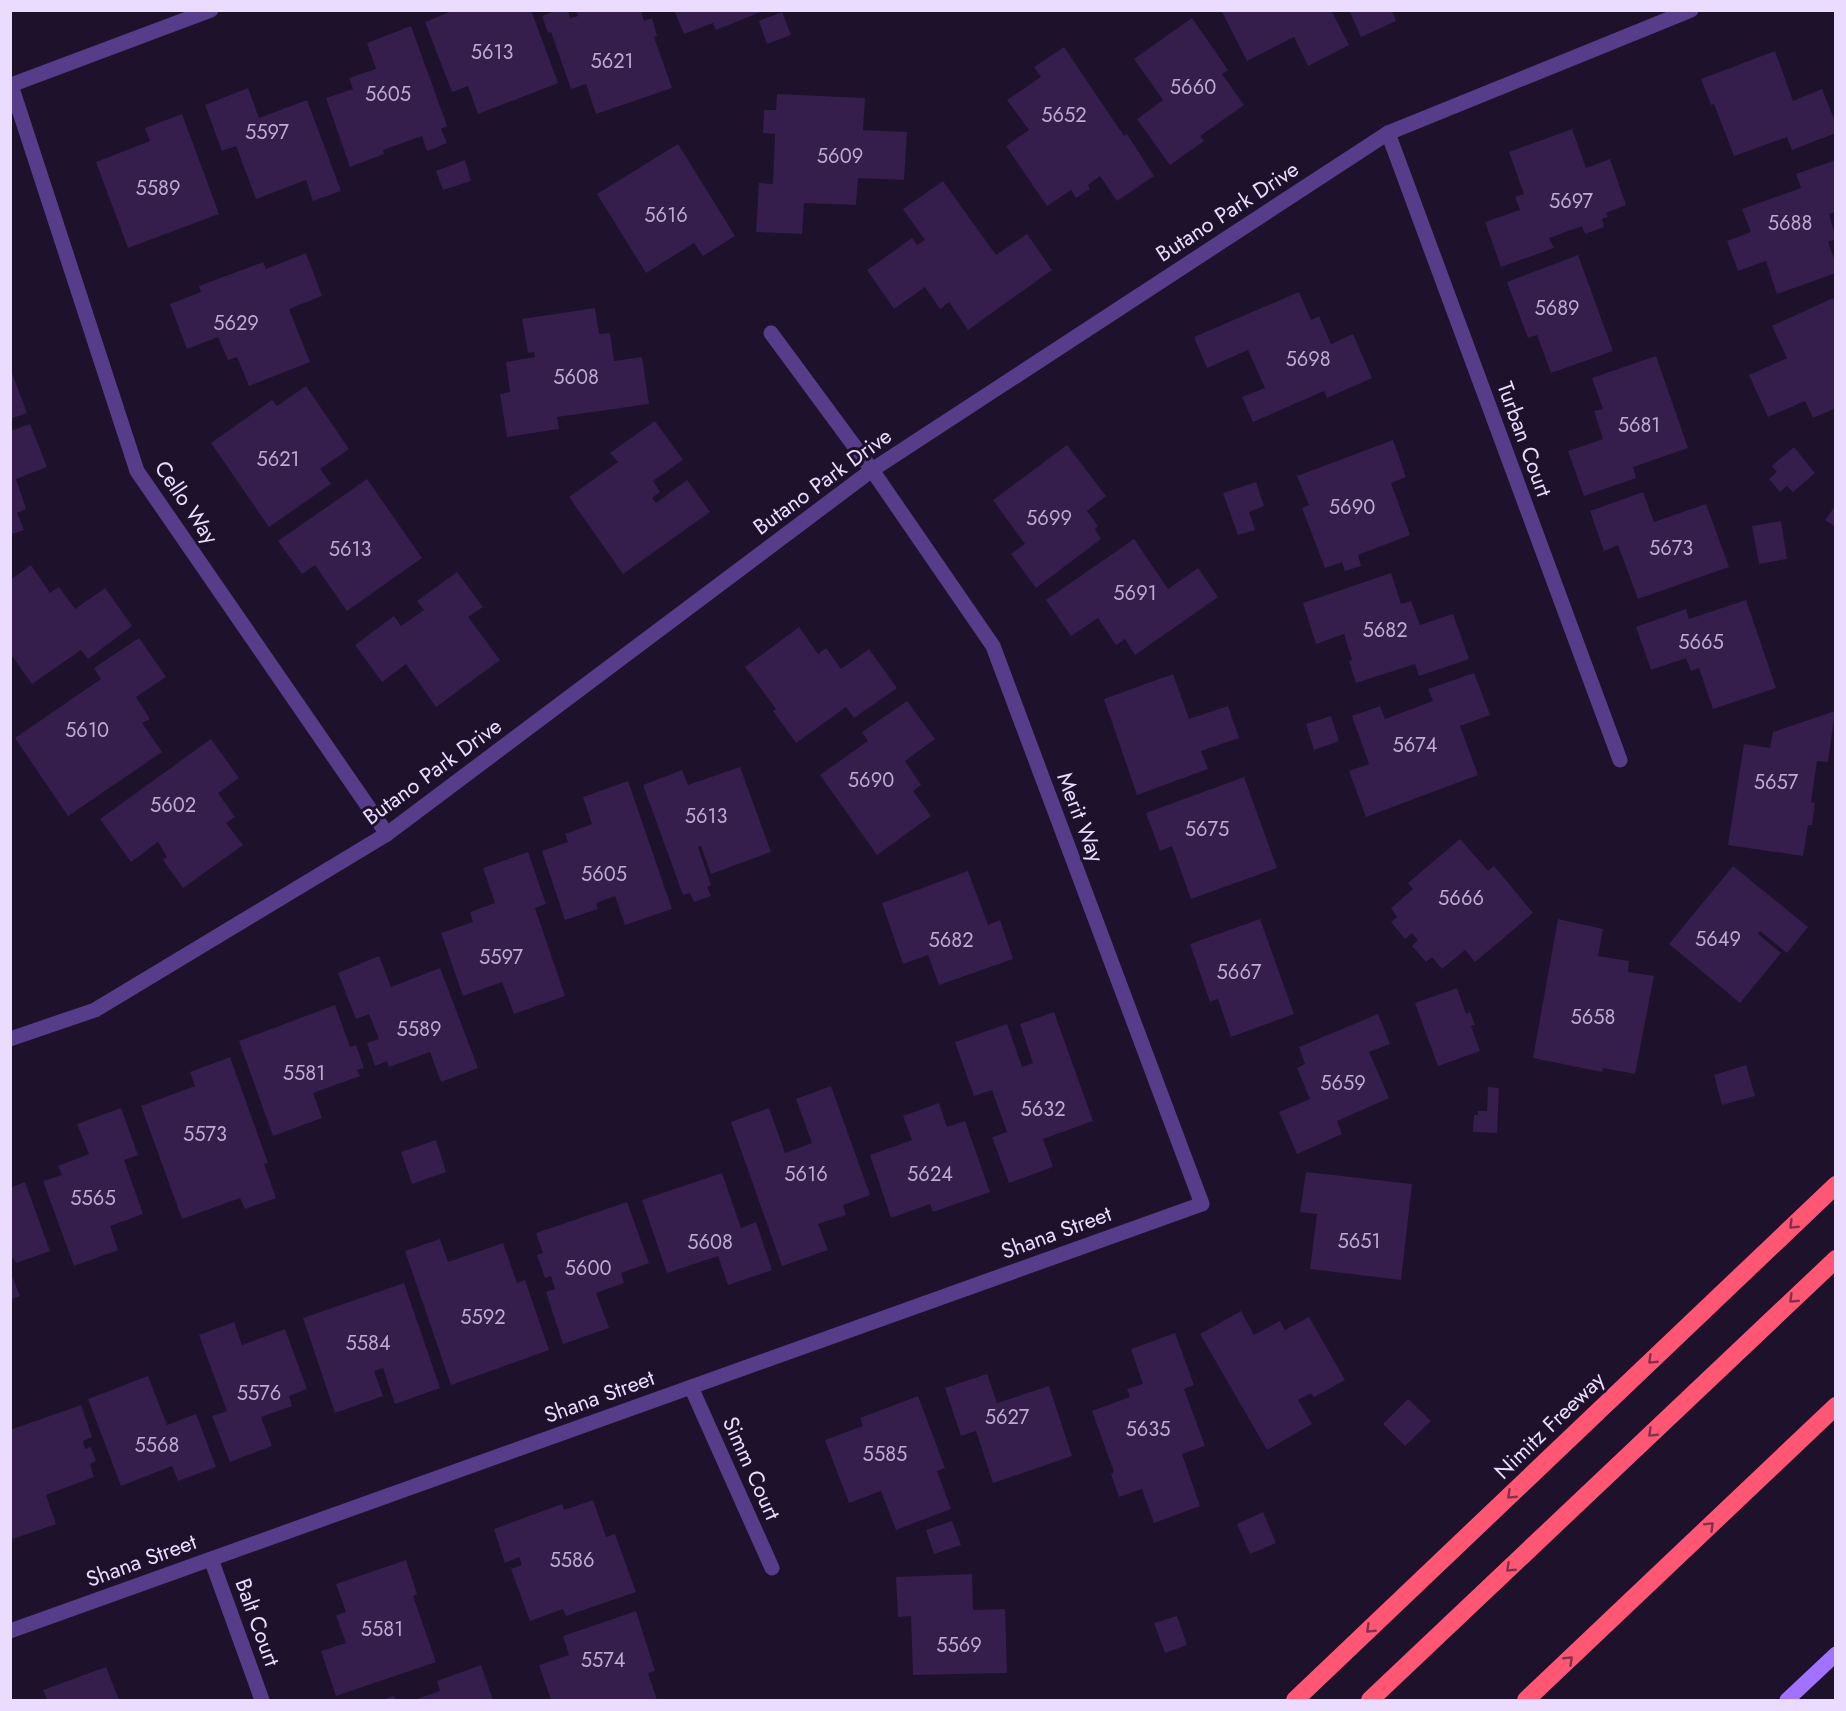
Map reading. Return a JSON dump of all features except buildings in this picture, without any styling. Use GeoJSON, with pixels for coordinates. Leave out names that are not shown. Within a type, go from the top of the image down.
{"type":"FeatureCollection","features":[{"type":"Feature","properties":{"kind":"highway","name":"Nimitz Freeway"},"geometry":{"type":"LineString","coordinates":[[1295,1701],[1836,1185]]}},
{"type":"Feature","properties":{"kind":"highway"},"geometry":{"type":"LineString","coordinates":[[1370,1701],[1836,1258]]}},
{"type":"Feature","properties":{"kind":"highway"},"geometry":{"type":"LineString","coordinates":[[1526,1701],[1836,1406]]}},
{"type":"Feature","properties":{"kind":"street"},"geometry":{"type":"LineString","coordinates":[[11,84],[211,10]]}},
{"type":"Feature","properties":{"kind":"street","name":"Butano Park Drive"},"geometry":{"type":"LineString","coordinates":[[10,1039],[94,1010],[387,834],[872,470],[1388,133],[1691,10]]}},
{"type":"Feature","properties":{"kind":"street","name":"Cello Way"},"geometry":{"type":"LineString","coordinates":[[11,84],[137,471],[387,834]]}},
{"type":"Feature","properties":{"kind":"street","name":"Turban Court"},"geometry":{"type":"LineString","coordinates":[[1388,133],[1620,760]]}},
{"type":"Feature","properties":{"kind":"street","name":"Merit Way"},"geometry":{"type":"LineString","coordinates":[[771,333],[872,470],[993,646],[1202,1203]]}},
{"type":"Feature","properties":{"kind":"street","name":"Shana Street"},"geometry":{"type":"LineString","coordinates":[[10,1630],[1202,1203]]}},
{"type":"Feature","properties":{"kind":"street","name":"Simm Court"},"geometry":{"type":"LineString","coordinates":[[691,1386],[772,1569]]}},
{"type":"Feature","properties":{"kind":"street","name":"Balt Court"},"geometry":{"type":"LineString","coordinates":[[212,1559],[262,1701]]}},
{"type":"Feature","properties":{"kind":"street"},"geometry":{"type":"LineString","coordinates":[[1787,1701],[1836,1654]]}}]}
